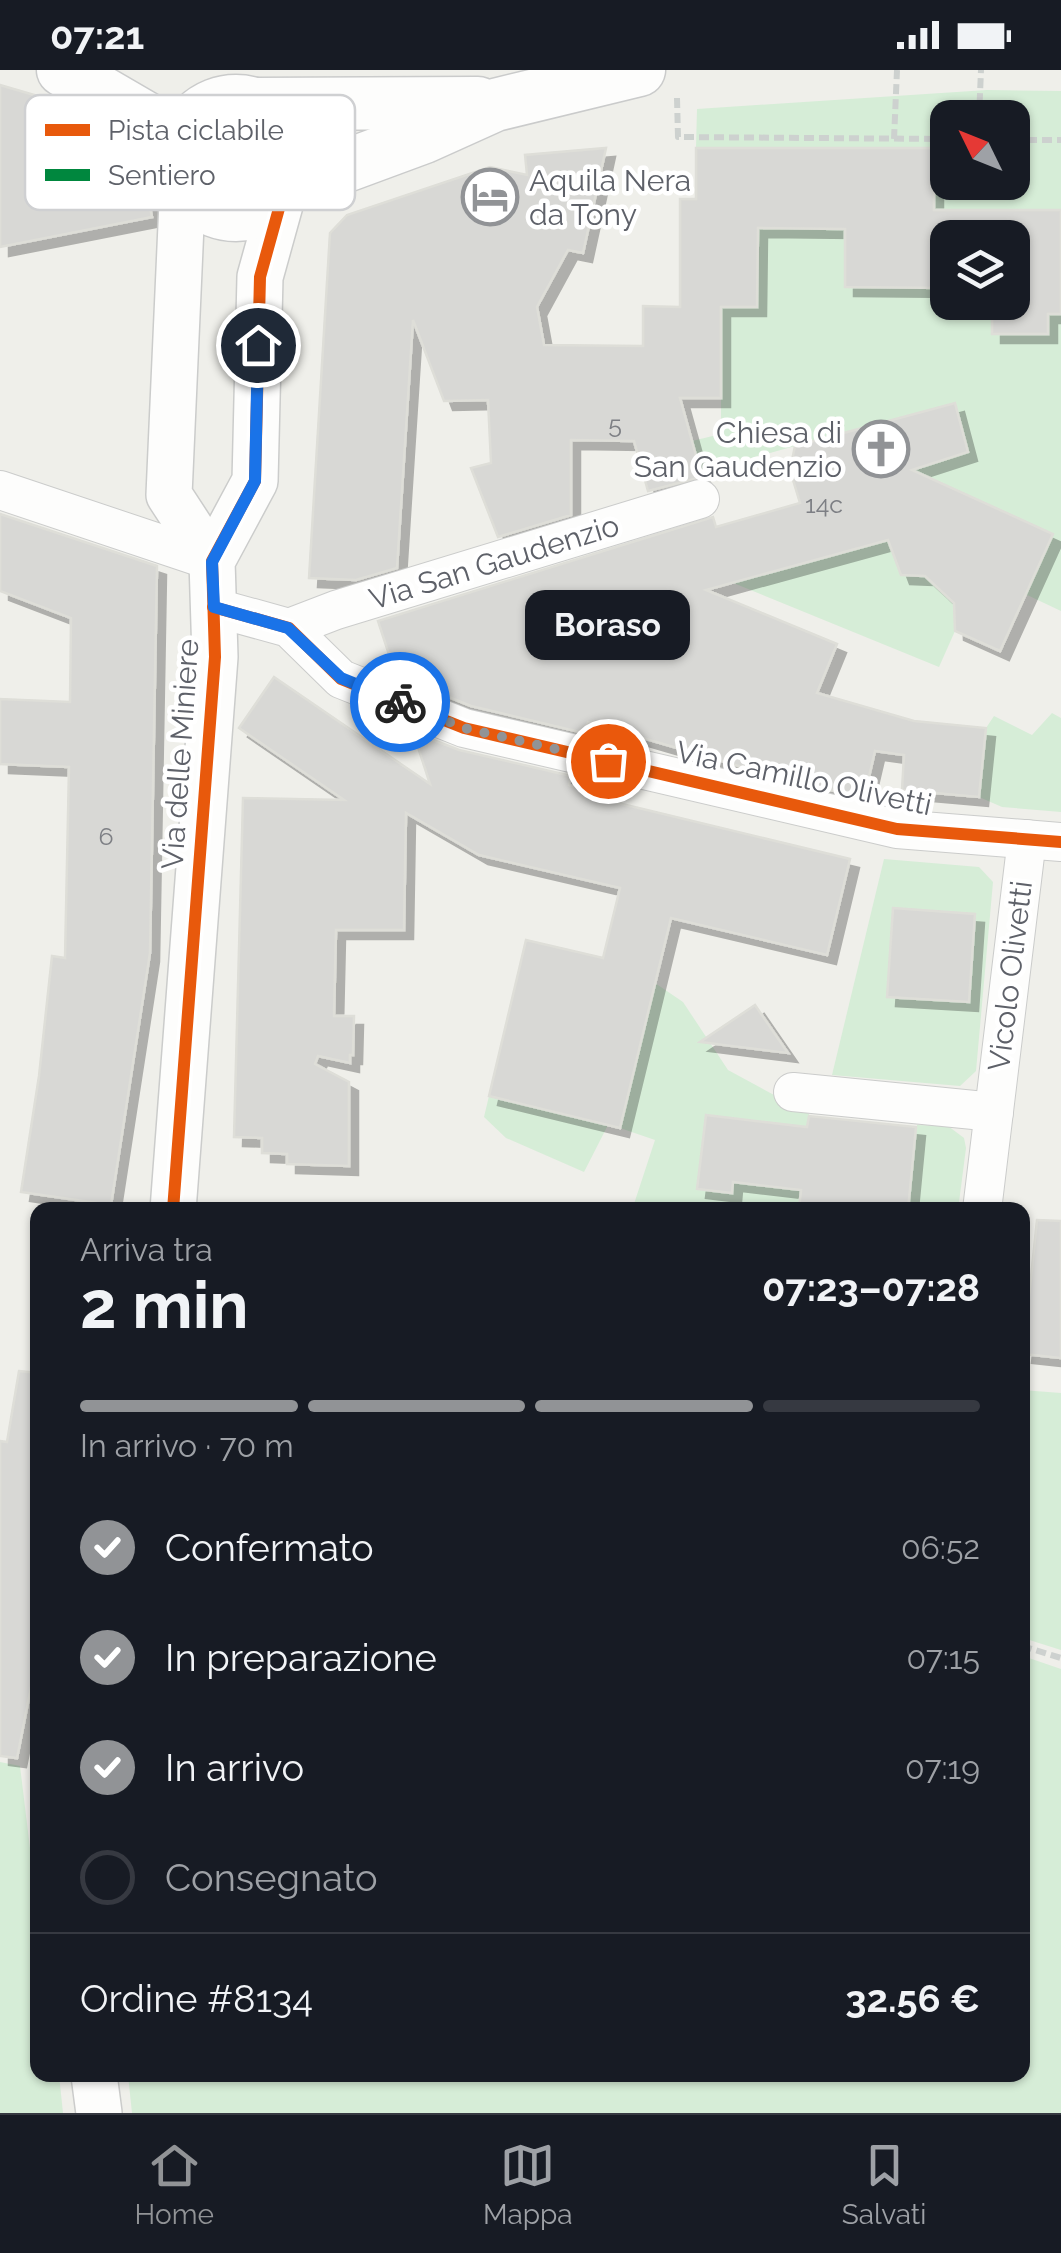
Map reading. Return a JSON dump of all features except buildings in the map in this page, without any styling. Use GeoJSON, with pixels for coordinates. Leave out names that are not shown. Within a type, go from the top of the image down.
{"type":"FeatureCollection","features":[{"type":"Feature","properties":{"kind":"main road"},"geometry":{"type":"LineString","coordinates":[[62,70],[106,95]]}},
{"type":"Feature","properties":{"kind":"main road"},"geometry":{"type":"LineString","coordinates":[[120,70],[205,95]]}},
{"type":"Feature","properties":{"kind":"main road"},"geometry":{"type":"LineString","coordinates":[[355,104],[495,104],[658,78]]}},
{"type":"Feature","properties":{"kind":"main road"},"geometry":{"type":"LineString","coordinates":[[355,164],[495,104]]}},
{"type":"Feature","properties":{"kind":"main road"},"geometry":{"type":"LineString","coordinates":[[213,210],[234,215],[260,210]]}},
{"type":"Feature","properties":{"kind":"street"},"geometry":{"type":"LineString","coordinates":[[179,210],[169,495],[212,562]]}},
{"type":"Feature","properties":{"kind":"street"},"geometry":{"type":"LineString","coordinates":[[212,562],[255,481],[260,276],[279,210]]}},
{"type":"Feature","properties":{"kind":"street"},"geometry":{"type":"LineString","coordinates":[[0,490],[212,562]]}},
{"type":"Feature","properties":{"kind":"street","name":"Via San Gaudenzio"},"geometry":{"type":"LineString","coordinates":[[288,628],[700,499]]}},
{"type":"Feature","properties":{"kind":"street","name":"Via delle Miniere"},"geometry":{"type":"LineString","coordinates":[[174,1202],[215,657],[212,562]]}},
{"type":"Feature","properties":{"kind":"street","name":"Via Camillo Olivetti"},"geometry":{"type":"LineString","coordinates":[[214,607],[288,628],[341,678],[464,728],[897,828],[1044,841]]}},
{"type":"Feature","properties":{"kind":"street","name":"Vicolo Olivetti"},"geometry":{"type":"LineString","coordinates":[[983,1202],[994,1112],[1044,841]]}},
{"type":"Feature","properties":{"kind":"street","name":"Vicolo Olivetti"},"geometry":{"type":"LineString","coordinates":[[793,1092],[994,1112]]}},
{"type":"Feature","properties":{"kind":"street"},"geometry":{"type":"LineString","coordinates":[[95,2082],[99,2113]]}},
{"type":"Feature","properties":{"kind":"path"},"geometry":{"type":"LineString","coordinates":[[894,139],[897,70]]}},
{"type":"Feature","properties":{"kind":"path"},"geometry":{"type":"LineString","coordinates":[[980,100],[981,70]]}},
{"type":"Feature","properties":{"kind":"path"},"geometry":{"type":"LineString","coordinates":[[658,78],[678,137],[930,139]]}},
{"type":"Feature","properties":{"kind":"path"},"geometry":{"type":"LineString","coordinates":[[1030,140],[1061,140]]}},
{"type":"Feature","properties":{"kind":"path"},"geometry":{"type":"LineString","coordinates":[[1030,1648],[1061,1658]]}},
{"type":"Feature","properties":{"kind":"green space"},"geometry":{"type":"Polygon","coordinates":[[[987,90],[1061,91],[1061,611],[1025,594],[1053,534],[970,496],[884,530],[901,574],[925,576],[954,603],[955,631],[939,667],[726,580],[838,554],[823,497],[968,451],[795,446],[701,472],[692,441],[721,434],[721,307],[758,228],[845,229],[846,287],[930,287],[930,320],[1030,320],[1030,220],[933,220],[934,200],[1030,200],[1030,100],[930,100],[930,148],[696,148],[697,109],[987,90]]]}},
{"type":"Feature","properties":{"kind":"green space"},"geometry":{"type":"Polygon","coordinates":[[[1052,713],[1061,718],[1061,812],[1002,807],[979,797],[986,728],[994,716],[1032,735],[1052,713]]]}},
{"type":"Feature","properties":{"kind":"green space"},"geometry":{"type":"Polygon","coordinates":[[[884,859],[979,867],[993,882],[976,1071],[960,1086],[832,1075],[884,859]]]}},
{"type":"Feature","properties":{"kind":"green space"},"geometry":{"type":"Polygon","coordinates":[[[655,983],[683,1002],[728,1070],[809,1114],[800,1202],[635,1202],[655,1140],[620,1128],[655,983]]]}},
{"type":"Feature","properties":{"kind":"green space"},"geometry":{"type":"Polygon","coordinates":[[[489,1096],[608,1125],[584,1172],[506,1138],[484,1117],[489,1096]]]}},
{"type":"Feature","properties":{"kind":"green space"},"geometry":{"type":"Polygon","coordinates":[[[917,1125],[948,1126],[964,1138],[966,1148],[959,1202],[909,1202],[917,1125]]]}},
{"type":"Feature","properties":{"kind":"green space"},"geometry":{"type":"Polygon","coordinates":[[[1030,1391],[1061,1393],[1061,1650],[1030,1640],[1030,1391]]]}},
{"type":"Feature","properties":{"kind":"green space"},"geometry":{"type":"Polygon","coordinates":[[[1030,1658],[1061,1669],[1061,2113],[132,2113],[129,2082],[1030,2082],[1030,1658]]]}},
{"type":"Feature","properties":{"kind":"green space"},"geometry":{"type":"Polygon","coordinates":[[[0,1762],[20,1766],[30,1848],[30,2082],[60,2082],[63,2113],[0,2113],[0,1762]]]}},
{"type":"Feature","properties":{"kind":"cycle path"},"geometry":{"type":"LineString","coordinates":[[174,1202],[215,657],[212,561],[255,481],[260,277],[279,210]]}},
{"type":"Feature","properties":{"kind":"cycle path"},"geometry":{"type":"LineString","coordinates":[[213,607],[289,628],[341,679],[464,728],[897,829],[1061,842]]}},
{"type":"Feature","properties":{"kind":"way so far"},"geometry":{"type":"LineString","coordinates":[[400,702],[464,728],[608,761]]}},
{"type":"Feature","properties":{"kind":"place","name":"Aquila Nera da Tony"},"geometry":{"type":"Point","coordinates":[490,197]}},
{"type":"Feature","properties":{"kind":"place","name":"Chiesa di San Gaudenzio"},"geometry":{"type":"Point","coordinates":[881,449]}},
{"type":"Feature","properties":{"kind":"place","name":"Boraso"},"geometry":{"type":"Point","coordinates":[608,761]}},
{"type":"Feature","properties":{"kind":"route"},"geometry":{"type":"LineString","coordinates":[[258,345],[255,481],[212,562],[214,607],[288,628],[341,678],[400,702]]}}]}
